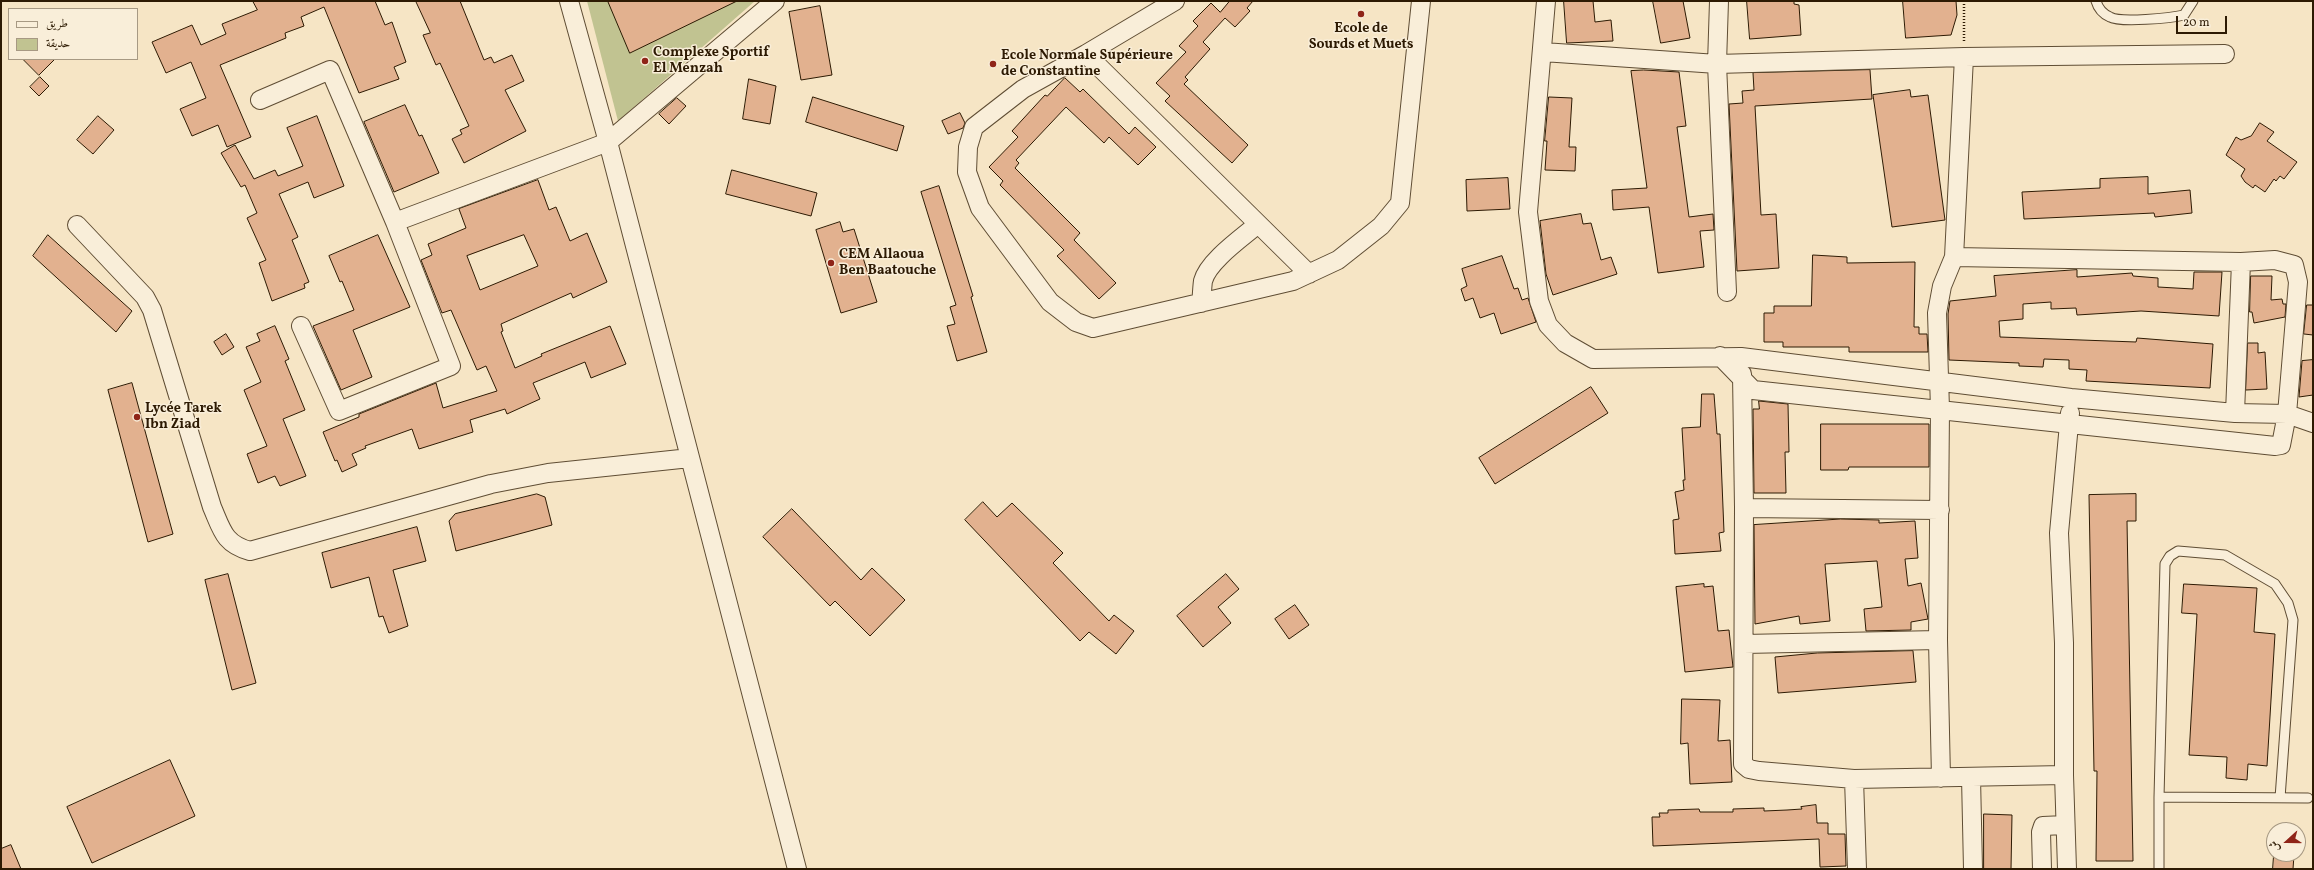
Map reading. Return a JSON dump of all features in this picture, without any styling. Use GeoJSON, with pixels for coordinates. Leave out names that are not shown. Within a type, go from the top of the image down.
{"type":"FeatureCollection","features":[{"type":"Feature","properties":{"kind":"street"},"geometry":{"type":"LineString","coordinates":[[569,1],[608,142],[797,869]]}},
{"type":"Feature","properties":{"kind":"street"},"geometry":{"type":"LineString","coordinates":[[395,222],[608,142],[775,1]]}},
{"type":"Feature","properties":{"kind":"street"},"geometry":{"type":"LineString","coordinates":[[1175,1],[1086,54],[1023,88],[974,127],[968,147],[966,172],[980,208],[1050,302],[1076,322],[1093,328],[1293,281],[1338,260],[1381,226],[1400,203],[1421,1]]}},
{"type":"Feature","properties":{"kind":"street"},"geometry":{"type":"LineString","coordinates":[[1546,1],[1543,52],[1528,212],[1539,301],[1548,325],[1565,343],[1594,358],[1741,357],[2071,398],[2235,413],[2287,414],[2313,423]]}},
{"type":"Feature","properties":{"kind":"street"},"geometry":{"type":"LineString","coordinates":[[1719,1],[1717,64],[1727,292]]}},
{"type":"Feature","properties":{"kind":"street"},"geometry":{"type":"LineString","coordinates":[[1543,52],[1717,64],[1964,57],[2225,54]]}},
{"type":"Feature","properties":{"kind":"street"},"geometry":{"type":"LineString","coordinates":[[1086,54],[1309,274]]}},
{"type":"Feature","properties":{"kind":"street"},"geometry":{"type":"LineString","coordinates":[[1941,778],[1938,640],[1940,409],[1937,313],[1942,286],[1954,257],[1964,57]]}},
{"type":"Feature","properties":{"kind":"street"},"geometry":{"type":"LineString","coordinates":[[260,100],[330,70],[395,222],[451,366],[339,411],[301,326]]}},
{"type":"Feature","properties":{"kind":"street"},"geometry":{"type":"LineString","coordinates":[[1201,303],[1204,280],[1208,271],[1258,224]]}},
{"type":"Feature","properties":{"kind":"street"},"geometry":{"type":"LineString","coordinates":[[77,225],[145,297],[152,310],[212,507],[223,533],[236,547],[250,550],[492,484],[548,473],[690,458]]}},
{"type":"Feature","properties":{"kind":"street"},"geometry":{"type":"LineString","coordinates":[[1720,356],[1742,382],[1753,390],[2275,446],[2281,445],[2287,414],[2298,282],[2294,265],[2275,260],[2241,262],[1954,257]]}},
{"type":"Feature","properties":{"kind":"street"},"geometry":{"type":"LineString","coordinates":[[2235,413],[2241,262]]}},
{"type":"Feature","properties":{"kind":"street"},"geometry":{"type":"LineString","coordinates":[[1741,357],[1744,508],[1743,764],[1749,769],[1759,771],[1854,779],[2064,775]]}},
{"type":"Feature","properties":{"kind":"street"},"geometry":{"type":"LineString","coordinates":[[2067,869],[2064,775],[2064,643],[2059,533],[2071,398]]}},
{"type":"Feature","properties":{"kind":"street"},"geometry":{"type":"LineString","coordinates":[[1744,508],[1940,510]]}},
{"type":"Feature","properties":{"kind":"street"},"geometry":{"type":"LineString","coordinates":[[1744,644],[1938,640]]}},
{"type":"Feature","properties":{"kind":"street"},"geometry":{"type":"LineString","coordinates":[[1971,777],[1973,869]]}},
{"type":"Feature","properties":{"kind":"street"},"geometry":{"type":"LineString","coordinates":[[1854,779],[1857,869]]}},
{"type":"Feature","properties":{"kind":"street"},"geometry":{"type":"LineString","coordinates":[[2042,869],[2041,832],[2043,826],[2066,825]]}},
{"type":"Feature","properties":{"kind":"lane"},"geometry":{"type":"LineString","coordinates":[[2096,1],[2098,8],[2111,18],[2164,20],[2184,15],[2194,1]]}},
{"type":"Feature","properties":{"kind":"lane"},"geometry":{"type":"LineString","coordinates":[[2159,869],[2158,797],[2165,564],[2170,556],[2178,551],[2225,555],[2275,584],[2288,603],[2293,620],[2280,798]]}},
{"type":"Feature","properties":{"kind":"lane"},"geometry":{"type":"LineString","coordinates":[[2158,797],[2308,798]]}},
{"type":"Feature","properties":{"kind":"path"},"geometry":{"type":"LineString","coordinates":[[1964,1],[1964,57]]}},
{"type":"Feature","properties":{"kind":"green space","name":"Complexe Sportif El Menzah"},"geometry":{"type":"Polygon","coordinates":[[[587,1],[755,1],[618,121],[587,1]]]}},
{"type":"Feature","properties":{"kind":"building"},"geometry":{"type":"Polygon","coordinates":[[[253,1],[375,1],[385,25],[392,22],[406,62],[394,67],[399,79],[359,93],[324,7],[301,17],[304,26],[285,33],[286,38],[220,65],[251,137],[227,147],[218,125],[192,136],[180,109],[206,98],[191,62],[166,73],[152,42],[192,25],[201,45],[226,34],[222,24],[257,10],[253,1]]]}},
{"type":"Feature","properties":{"kind":"building"},"geometry":{"type":"Polygon","coordinates":[[[416,1],[460,1],[484,60],[491,57],[494,63],[512,55],[524,81],[505,90],[526,131],[464,163],[452,139],[462,134],[460,130],[469,126],[440,63],[436,65],[423,35],[430,33],[416,1]]]}},
{"type":"Feature","properties":{"kind":"building"},"geometry":{"type":"Polygon","coordinates":[[[608,1],[737,1],[630,53],[608,1]]]}},
{"type":"Feature","properties":{"kind":"building"},"geometry":{"type":"Polygon","coordinates":[[[1230,1],[1253,1],[1247,8],[1250,11],[1235,27],[1225,18],[1203,42],[1210,49],[1185,77],[1188,80],[1184,84],[1248,145],[1232,163],[1165,101],[1170,96],[1156,83],[1186,52],[1179,46],[1198,26],[1193,21],[1211,3],[1220,12],[1230,1]]]}},
{"type":"Feature","properties":{"kind":"building"},"geometry":{"type":"Polygon","coordinates":[[[1564,1],[1593,1],[1595,22],[1611,20],[1613,41],[1567,43],[1564,1]]]}},
{"type":"Feature","properties":{"kind":"building"},"geometry":{"type":"Polygon","coordinates":[[[1653,1],[1683,1],[1690,38],[1661,43],[1653,1]]]}},
{"type":"Feature","properties":{"kind":"building"},"geometry":{"type":"Polygon","coordinates":[[[1747,1],[1794,1],[1794,4],[1799,5],[1801,35],[1750,39],[1747,1]]]}},
{"type":"Feature","properties":{"kind":"building"},"geometry":{"type":"Polygon","coordinates":[[[1903,1],[1956,1],[1957,15],[1951,35],[1906,38],[1903,1]]]}},
{"type":"Feature","properties":{"kind":"building"},"geometry":{"type":"Polygon","coordinates":[[[820,6],[832,75],[801,80],[789,12],[820,6]]]}},
{"type":"Feature","properties":{"kind":"building"},"geometry":{"type":"Polygon","coordinates":[[[24,60],[54,60],[39,75],[24,60]]]}},
{"type":"Feature","properties":{"kind":"building"},"geometry":{"type":"Polygon","coordinates":[[[1644,70],[1679,72],[1686,126],[1677,127],[1689,217],[1713,214],[1714,230],[1700,231],[1704,267],[1658,273],[1649,207],[1613,210],[1612,190],[1647,188],[1631,71],[1644,70]]]}},
{"type":"Feature","properties":{"kind":"building"},"geometry":{"type":"Polygon","coordinates":[[[1870,70],[1872,99],[1755,106],[1761,215],[1776,214],[1779,268],[1737,271],[1729,104],[1743,103],[1742,91],[1754,90],[1753,73],[1870,70]]]}},
{"type":"Feature","properties":{"kind":"building"},"geometry":{"type":"Polygon","coordinates":[[[40,77],[49,86],[39,96],[30,87],[40,77]]]}},
{"type":"Feature","properties":{"kind":"building"},"geometry":{"type":"Polygon","coordinates":[[[1065,78],[1080,92],[1083,89],[1129,134],[1135,127],[1156,147],[1138,165],[1109,137],[1104,143],[1066,107],[1016,160],[1019,163],[1015,168],[1080,233],[1074,240],[1116,283],[1099,299],[1057,256],[1064,250],[1000,185],[1003,181],[989,167],[1018,137],[1012,131],[1045,95],[1047,96],[1065,78]]]}},
{"type":"Feature","properties":{"kind":"building"},"geometry":{"type":"Polygon","coordinates":[[[749,79],[776,86],[770,124],[743,119],[749,79]]]}},
{"type":"Feature","properties":{"kind":"building"},"geometry":{"type":"Polygon","coordinates":[[[1910,90],[1911,97],[1928,95],[1945,220],[1892,227],[1873,95],[1910,90]]]}},
{"type":"Feature","properties":{"kind":"building"},"geometry":{"type":"Polygon","coordinates":[[[813,97],[904,126],[897,151],[806,122],[813,97]]]}},
{"type":"Feature","properties":{"kind":"building"},"geometry":{"type":"Polygon","coordinates":[[[1549,97],[1572,98],[1569,147],[1576,147],[1575,171],[1545,170],[1547,141],[1545,141],[1549,97]]]}},
{"type":"Feature","properties":{"kind":"building"},"geometry":{"type":"Polygon","coordinates":[[[677,98],[686,106],[669,124],[659,114],[677,98]]]}},
{"type":"Feature","properties":{"kind":"building"},"geometry":{"type":"Polygon","coordinates":[[[405,105],[419,136],[422,135],[439,173],[394,192],[364,122],[405,105]]]}},
{"type":"Feature","properties":{"kind":"building"},"geometry":{"type":"Polygon","coordinates":[[[960,113],[965,123],[963,128],[948,134],[942,121],[960,113]]]}},
{"type":"Feature","properties":{"kind":"building"},"geometry":{"type":"Polygon","coordinates":[[[98,116],[114,130],[93,154],[77,140],[98,116]]]}},
{"type":"Feature","properties":{"kind":"building"},"geometry":{"type":"Polygon","coordinates":[[[317,116],[344,186],[314,198],[308,182],[279,194],[298,237],[292,240],[309,282],[304,284],[305,288],[272,301],[259,263],[266,260],[247,218],[257,213],[245,185],[241,187],[221,153],[235,145],[254,179],[275,170],[278,176],[303,166],[287,128],[317,116]]]}},
{"type":"Feature","properties":{"kind":"building"},"geometry":{"type":"Polygon","coordinates":[[[2260,123],[2274,132],[2267,141],[2297,162],[2284,179],[2280,176],[2276,181],[2274,179],[2265,192],[2255,185],[2253,188],[2245,182],[2241,176],[2245,169],[2226,155],[2236,137],[2241,140],[2251,136],[2260,123]]]}},
{"type":"Feature","properties":{"kind":"building"},"geometry":{"type":"Polygon","coordinates":[[[732,170],[817,193],[811,216],[726,194],[732,170]]]}},
{"type":"Feature","properties":{"kind":"building"},"geometry":{"type":"Polygon","coordinates":[[[2148,177],[2148,194],[2190,190],[2192,213],[2155,217],[2154,213],[2024,219],[2022,192],[2100,188],[2100,179],[2148,177]]]}},
{"type":"Feature","properties":{"kind":"building"},"geometry":{"type":"Polygon","coordinates":[[[1508,178],[1510,209],[1467,211],[1466,180],[1508,178]]]}},
{"type":"Feature","properties":{"kind":"building"},"geometry":{"type":"Polygon","coordinates":[[[538,180],[549,210],[556,207],[570,241],[587,233],[607,282],[573,298],[571,293],[501,324],[503,331],[501,332],[515,368],[542,356],[541,354],[610,326],[626,364],[591,378],[585,362],[533,383],[540,399],[507,414],[505,409],[470,420],[473,432],[419,449],[412,429],[365,446],[366,448],[352,454],[357,465],[342,472],[337,460],[335,461],[323,432],[359,417],[359,414],[436,383],[443,408],[497,391],[486,366],[477,370],[451,310],[442,313],[421,260],[432,255],[428,244],[466,228],[459,209],[538,180]],[[524,235],[467,256],[480,290],[538,266],[524,235]]]}},
{"type":"Feature","properties":{"kind":"building"},"geometry":{"type":"Polygon","coordinates":[[[939,186],[973,296],[971,297],[987,352],[957,361],[947,326],[955,324],[950,307],[956,305],[921,192],[939,186]]]}},
{"type":"Feature","properties":{"kind":"building"},"geometry":{"type":"Polygon","coordinates":[[[1581,214],[1583,224],[1591,223],[1601,260],[1611,257],[1617,274],[1553,295],[1546,274],[1540,221],[1581,214]]]}},
{"type":"Feature","properties":{"kind":"building"},"geometry":{"type":"Polygon","coordinates":[[[840,222],[843,232],[854,229],[877,302],[841,313],[816,230],[840,222]]]}},
{"type":"Feature","properties":{"kind":"building"},"geometry":{"type":"Polygon","coordinates":[[[48,235],[132,311],[116,332],[33,256],[48,235]]]}},
{"type":"Feature","properties":{"kind":"building"},"geometry":{"type":"Polygon","coordinates":[[[378,235],[410,307],[353,330],[372,377],[341,390],[313,326],[354,310],[342,281],[340,282],[329,256],[378,235]]]}},
{"type":"Feature","properties":{"kind":"building"},"geometry":{"type":"Polygon","coordinates":[[[1813,255],[1847,257],[1847,263],[1915,262],[1914,327],[1919,327],[1919,334],[1927,334],[1928,352],[1849,352],[1849,347],[1783,347],[1783,342],[1764,342],[1764,313],[1774,313],[1774,306],[1811,306],[1813,255]]]}},
{"type":"Feature","properties":{"kind":"building"},"geometry":{"type":"Polygon","coordinates":[[[1502,256],[1514,289],[1518,288],[1522,300],[1528,298],[1536,322],[1501,334],[1494,313],[1480,318],[1473,298],[1465,301],[1461,289],[1467,286],[1462,269],[1502,256]]]}},
{"type":"Feature","properties":{"kind":"building"},"geometry":{"type":"Polygon","coordinates":[[[2077,270],[2077,277],[2132,273],[2133,276],[2158,278],[2158,287],[2193,289],[2194,272],[2222,272],[2219,316],[2141,311],[2077,315],[2076,308],[2051,309],[2051,302],[2023,304],[2023,319],[1999,321],[2000,337],[2136,342],[2137,338],[2213,344],[2210,388],[2086,381],[2087,370],[2069,369],[2069,360],[2044,359],[2043,367],[2019,366],[2019,363],[1949,360],[1948,314],[1950,301],[1996,296],[1994,276],[2077,270]]]}},
{"type":"Feature","properties":{"kind":"building"},"geometry":{"type":"Polygon","coordinates":[[[2251,276],[2272,276],[2271,300],[2282,299],[2283,304],[2286,304],[2285,317],[2254,323],[2252,312],[2250,312],[2251,276]]]}},
{"type":"Feature","properties":{"kind":"building"},"geometry":{"type":"Polygon","coordinates":[[[2307,305],[2313,305],[2313,335],[2304,334],[2307,305]]]}},
{"type":"Feature","properties":{"kind":"building"},"geometry":{"type":"Polygon","coordinates":[[[275,326],[289,359],[285,361],[305,410],[283,419],[306,476],[280,486],[275,476],[258,483],[247,454],[267,446],[244,390],[261,382],[246,347],[260,341],[257,334],[275,326]]]}},
{"type":"Feature","properties":{"kind":"building"},"geometry":{"type":"Polygon","coordinates":[[[226,334],[234,347],[222,355],[214,342],[226,334]]]}},
{"type":"Feature","properties":{"kind":"building"},"geometry":{"type":"Polygon","coordinates":[[[2248,343],[2258,343],[2258,353],[2265,352],[2267,389],[2246,390],[2248,343]]]}},
{"type":"Feature","properties":{"kind":"building"},"geometry":{"type":"Polygon","coordinates":[[[2313,360],[2313,395],[2299,397],[2302,361],[2313,360]]]}},
{"type":"Feature","properties":{"kind":"building"},"geometry":{"type":"Polygon","coordinates":[[[132,383],[173,534],[148,542],[108,390],[132,383]]]}},
{"type":"Feature","properties":{"kind":"building"},"geometry":{"type":"Polygon","coordinates":[[[1591,387],[1608,413],[1495,484],[1479,458],[1591,387]]]}},
{"type":"Feature","properties":{"kind":"building"},"geometry":{"type":"Polygon","coordinates":[[[1702,394],[1714,394],[1717,434],[1720,434],[1724,532],[1719,533],[1721,551],[1675,554],[1673,520],[1679,519],[1675,492],[1684,490],[1683,480],[1685,480],[1682,428],[1700,427],[1702,394]]]}},
{"type":"Feature","properties":{"kind":"building"},"geometry":{"type":"Polygon","coordinates":[[[1759,401],[1788,404],[1789,452],[1785,452],[1786,493],[1754,493],[1753,409],[1759,409],[1759,401]]]}},
{"type":"Feature","properties":{"kind":"building"},"geometry":{"type":"Polygon","coordinates":[[[1821,424],[1929,424],[1929,467],[1849,467],[1848,470],[1821,470],[1821,424]]]}},
{"type":"Feature","properties":{"kind":"building"},"geometry":{"type":"Polygon","coordinates":[[[537,494],[545,497],[552,525],[456,551],[449,521],[455,514],[537,494]]]}},
{"type":"Feature","properties":{"kind":"building"},"geometry":{"type":"Polygon","coordinates":[[[2136,494],[2136,521],[2127,521],[2133,861],[2096,861],[2097,771],[2094,771],[2089,495],[2136,494]]]}},
{"type":"Feature","properties":{"kind":"building"},"geometry":{"type":"Polygon","coordinates":[[[983,502],[997,517],[1012,503],[1063,553],[1053,563],[1109,621],[1114,615],[1134,631],[1116,654],[1089,632],[1080,641],[965,520],[983,502]]]}},
{"type":"Feature","properties":{"kind":"building"},"geometry":{"type":"Polygon","coordinates":[[[792,509],[861,580],[872,568],[905,600],[870,636],[835,601],[830,606],[763,537],[792,509]]]}},
{"type":"Feature","properties":{"kind":"building"},"geometry":{"type":"Polygon","coordinates":[[[1841,519],[1879,520],[1879,523],[1915,521],[1918,558],[1905,559],[1908,586],[1921,583],[1928,619],[1911,622],[1911,630],[1866,631],[1864,609],[1882,607],[1877,561],[1825,564],[1830,621],[1800,624],[1799,616],[1755,624],[1754,525],[1841,519]]]}},
{"type":"Feature","properties":{"kind":"building"},"geometry":{"type":"Polygon","coordinates":[[[417,527],[426,561],[393,570],[408,626],[389,633],[383,616],[379,617],[369,577],[331,588],[322,553],[417,527]]]}},
{"type":"Feature","properties":{"kind":"building"},"geometry":{"type":"Polygon","coordinates":[[[228,574],[256,683],[232,690],[205,580],[228,574]]]}},
{"type":"Feature","properties":{"kind":"building"},"geometry":{"type":"Polygon","coordinates":[[[1226,574],[1239,589],[1218,607],[1231,623],[1203,647],[1177,616],[1226,574]]]}},
{"type":"Feature","properties":{"kind":"building"},"geometry":{"type":"Polygon","coordinates":[[[1704,584],[1704,587],[1713,586],[1718,631],[1729,630],[1733,667],[1685,672],[1676,587],[1704,584]]]}},
{"type":"Feature","properties":{"kind":"building"},"geometry":{"type":"Polygon","coordinates":[[[2184,584],[2257,588],[2254,632],[2275,634],[2267,766],[2248,764],[2247,780],[2226,778],[2227,757],[2189,755],[2197,614],[2182,613],[2184,584]]]}},
{"type":"Feature","properties":{"kind":"building"},"geometry":{"type":"Polygon","coordinates":[[[1295,605],[1309,625],[1289,639],[1275,619],[1295,605]]]}},
{"type":"Feature","properties":{"kind":"building"},"geometry":{"type":"Polygon","coordinates":[[[1913,651],[1916,682],[1778,693],[1775,657],[1817,653],[1913,651]]]}},
{"type":"Feature","properties":{"kind":"building"},"geometry":{"type":"Polygon","coordinates":[[[1682,699],[1720,700],[1718,741],[1730,740],[1732,782],[1690,784],[1688,743],[1681,744],[1682,699]]]}},
{"type":"Feature","properties":{"kind":"building"},"geometry":{"type":"Polygon","coordinates":[[[170,760],[195,816],[92,863],[67,807],[170,760]]]}},
{"type":"Feature","properties":{"kind":"building"},"geometry":{"type":"Polygon","coordinates":[[[1816,805],[1817,823],[1828,823],[1828,834],[1845,834],[1846,866],[1820,867],[1819,839],[1653,846],[1652,817],[1660,817],[1659,813],[1668,813],[1668,810],[1699,809],[1700,812],[1733,812],[1733,809],[1764,808],[1764,811],[1802,809],[1801,807],[1816,805]]]}},
{"type":"Feature","properties":{"kind":"building"},"geometry":{"type":"Polygon","coordinates":[[[1984,814],[2012,815],[2011,869],[1984,869],[1984,814]]]}},
{"type":"Feature","properties":{"kind":"building"},"geometry":{"type":"Polygon","coordinates":[[[11,845],[21,869],[1,869],[1,849],[11,845]]]}},
{"type":"Feature","properties":{"kind":"building"},"geometry":{"type":"Polygon","coordinates":[[[2274,862],[2294,862],[2293,869],[2273,869],[2274,862]]]}},
{"type":"Feature","properties":{"kind":"place","name":"Ecole de Sourds et Muets"},"geometry":{"type":"Point","coordinates":[1361,14]}},
{"type":"Feature","properties":{"kind":"place","name":"Complexe Sportif El Menzah"},"geometry":{"type":"Point","coordinates":[645,61]}},
{"type":"Feature","properties":{"kind":"place","name":"Ecole Normale Supérieure de Constantine"},"geometry":{"type":"Point","coordinates":[993,64]}},
{"type":"Feature","properties":{"kind":"place","name":"CEM Allaoua Ben Baatouche"},"geometry":{"type":"Point","coordinates":[831,263]}},
{"type":"Feature","properties":{"kind":"place","name":"Lycée Tarek Ibn Ziad"},"geometry":{"type":"Point","coordinates":[137,417]}}]}
